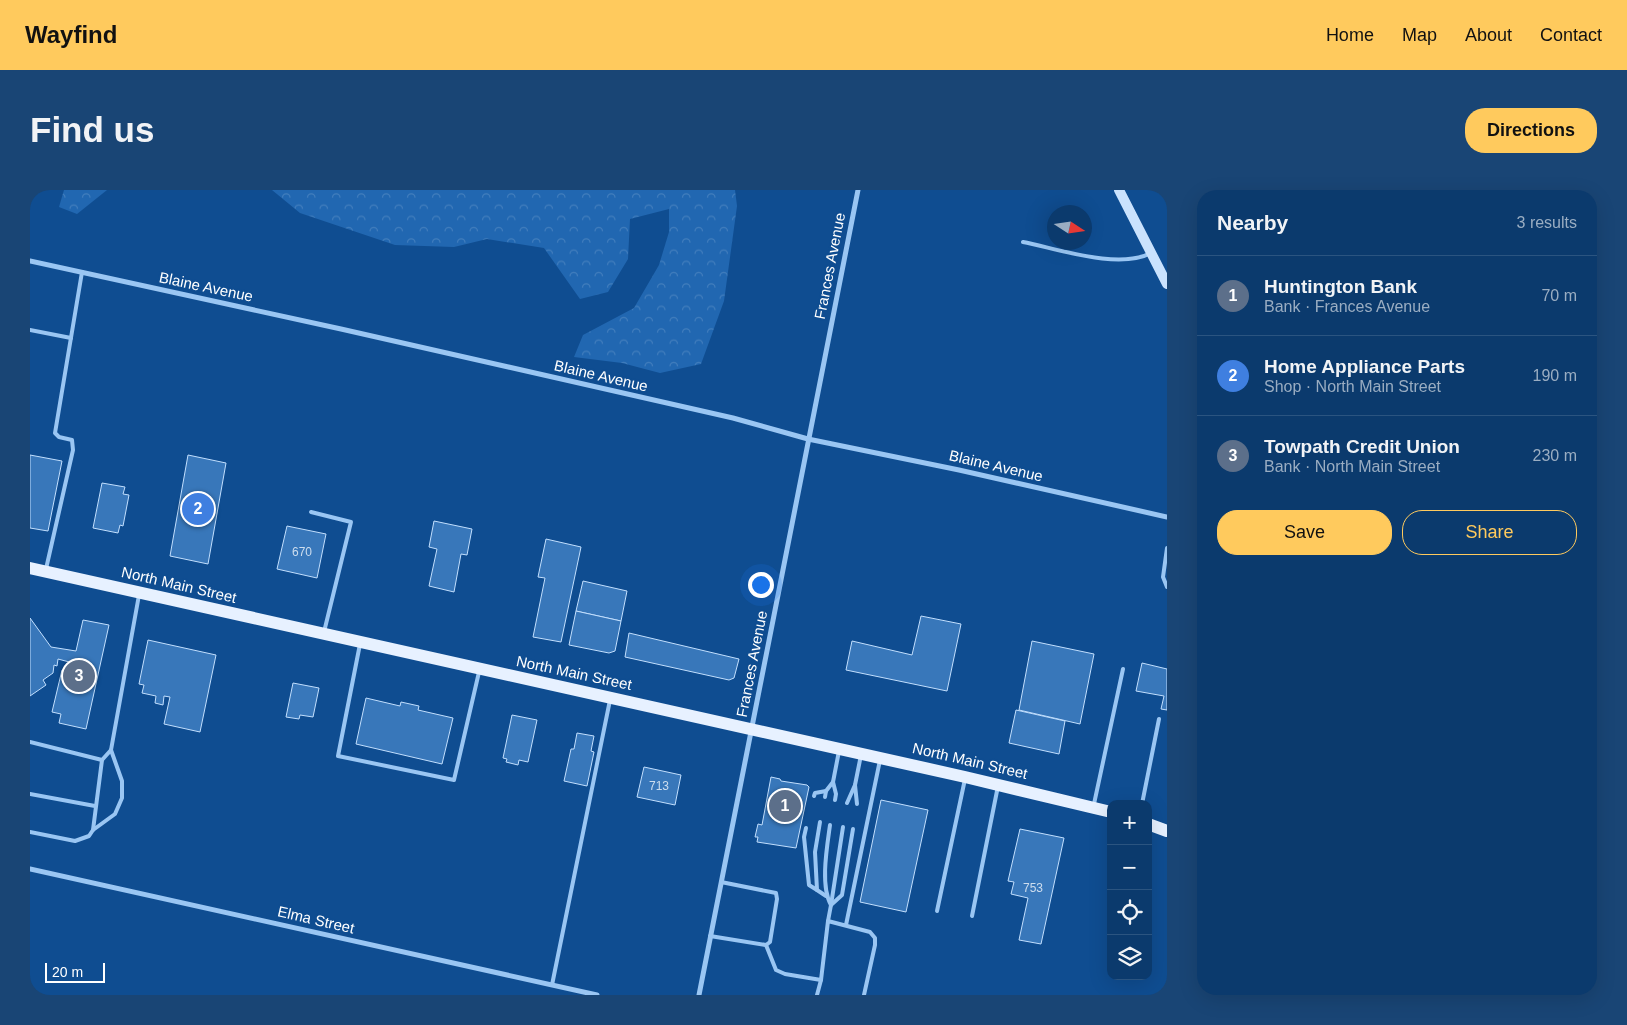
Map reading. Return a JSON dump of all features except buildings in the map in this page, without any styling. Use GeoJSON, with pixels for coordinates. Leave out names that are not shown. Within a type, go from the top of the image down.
{"type":"FeatureCollection","features":[{"type":"Feature","properties":{"kind":"main road","name":"North Main Street"},"geometry":{"type":"LineString","coordinates":[[30,568],[751,730],[839,748],[1107,811]]}},
{"type":"Feature","properties":{"kind":"main road"},"geometry":{"type":"LineString","coordinates":[[1152,825],[1167,831]]}},
{"type":"Feature","properties":{"kind":"street","name":"Frances Avenue"},"geometry":{"type":"LineString","coordinates":[[699,995],[858,190]]}},
{"type":"Feature","properties":{"kind":"street"},"geometry":{"type":"LineString","coordinates":[[1119,190],[1167,284]]}},
{"type":"Feature","properties":{"kind":"street","name":"Blaine Avenue"},"geometry":{"type":"LineString","coordinates":[[30,261],[733,418],[808,439],[959,470],[1167,517]]}},
{"type":"Feature","properties":{"kind":"street","name":"Elma Street"},"geometry":{"type":"LineString","coordinates":[[30,869],[597,995]]}},
{"type":"Feature","properties":{"kind":"lane"},"geometry":{"type":"LineString","coordinates":[[1023,242],[1120,261],[1138,260],[1151,253]]}},
{"type":"Feature","properties":{"kind":"lane"},"geometry":{"type":"LineString","coordinates":[[46,572],[74,450],[72,440],[59,437],[55,433],[82,272]]}},
{"type":"Feature","properties":{"kind":"lane"},"geometry":{"type":"LineString","coordinates":[[30,330],[71,338]]}},
{"type":"Feature","properties":{"kind":"lane"},"geometry":{"type":"LineString","coordinates":[[311,512],[351,522],[324,634]]}},
{"type":"Feature","properties":{"kind":"lane"},"geometry":{"type":"LineString","coordinates":[[1167,548],[1163,578],[1167,587]]}},
{"type":"Feature","properties":{"kind":"lane"},"geometry":{"type":"LineString","coordinates":[[92,830],[115,814],[122,798],[122,781],[111,750],[139,593]]}},
{"type":"Feature","properties":{"kind":"lane"},"geometry":{"type":"LineString","coordinates":[[360,642],[338,756],[454,780],[479,668]]}},
{"type":"Feature","properties":{"kind":"lane"},"geometry":{"type":"LineString","coordinates":[[1093,807],[1123,668]]}},
{"type":"Feature","properties":{"kind":"lane"},"geometry":{"type":"LineString","coordinates":[[552,985],[610,697]]}},
{"type":"Feature","properties":{"kind":"lane"},"geometry":{"type":"LineString","coordinates":[[1143,800],[1159,719]]}},
{"type":"Feature","properties":{"kind":"lane"},"geometry":{"type":"LineString","coordinates":[[30,742],[102,760]]}},
{"type":"Feature","properties":{"kind":"lane"},"geometry":{"type":"LineString","coordinates":[[825,798],[826,791],[832,782],[839,748]]}},
{"type":"Feature","properties":{"kind":"lane"},"geometry":{"type":"LineString","coordinates":[[30,832],[75,842],[89,836],[92,830],[102,760],[111,750]]}},
{"type":"Feature","properties":{"kind":"lane"},"geometry":{"type":"LineString","coordinates":[[847,803],[855,785],[861,753]]}},
{"type":"Feature","properties":{"kind":"lane"},"geometry":{"type":"LineString","coordinates":[[846,925],[881,758]]}},
{"type":"Feature","properties":{"kind":"lane"},"geometry":{"type":"LineString","coordinates":[[937,911],[965,777]]}},
{"type":"Feature","properties":{"kind":"lane"},"geometry":{"type":"LineString","coordinates":[[832,782],[836,794],[834,800]]}},
{"type":"Feature","properties":{"kind":"lane"},"geometry":{"type":"LineString","coordinates":[[972,916],[998,784]]}},
{"type":"Feature","properties":{"kind":"lane"},"geometry":{"type":"LineString","coordinates":[[855,785],[857,804]]}},
{"type":"Feature","properties":{"kind":"lane"},"geometry":{"type":"LineString","coordinates":[[814,796],[815,793],[826,791]]}},
{"type":"Feature","properties":{"kind":"lane"},"geometry":{"type":"LineString","coordinates":[[30,794],[95,806]]}},
{"type":"Feature","properties":{"kind":"lane"},"geometry":{"type":"LineString","coordinates":[[818,890],[815,852],[820,822]]}},
{"type":"Feature","properties":{"kind":"lane"},"geometry":{"type":"LineString","coordinates":[[826,896],[827,847],[830,825]]}},
{"type":"Feature","properties":{"kind":"lane"},"geometry":{"type":"LineString","coordinates":[[817,995],[821,980],[843,827]]}},
{"type":"Feature","properties":{"kind":"lane"},"geometry":{"type":"LineString","coordinates":[[806,828],[804,837],[809,885],[826,896],[831,905]]}},
{"type":"Feature","properties":{"kind":"lane"},"geometry":{"type":"LineString","coordinates":[[831,905],[842,895],[853,829]]}},
{"type":"Feature","properties":{"kind":"lane"},"geometry":{"type":"LineString","coordinates":[[721,882],[776,893],[778,900],[770,942],[766,945]]}},
{"type":"Feature","properties":{"kind":"lane"},"geometry":{"type":"LineString","coordinates":[[828,921],[870,932],[875,938],[864,995]]}},
{"type":"Feature","properties":{"kind":"lane"},"geometry":{"type":"LineString","coordinates":[[710,936],[766,945]]}},
{"type":"Feature","properties":{"kind":"lane"},"geometry":{"type":"LineString","coordinates":[[766,945],[776,970],[785,974],[821,980]]}},
{"type":"Feature","properties":{"kind":"green space"},"geometry":{"type":"Polygon","coordinates":[[[64,190],[107,190],[77,214],[59,207],[64,190]]]}},
{"type":"Feature","properties":{"kind":"green space"},"geometry":{"type":"Polygon","coordinates":[[[272,190],[735,190],[737,206],[724,301],[701,364],[660,373],[622,363],[574,357],[583,335],[634,308],[659,265],[669,232],[669,209],[630,219],[628,259],[608,292],[580,299],[544,248],[487,239],[454,247],[395,245],[300,213],[272,190]]]}},
{"type":"Feature","properties":{"kind":"place","name":"Home Appliance Parts"},"geometry":{"type":"Point","coordinates":[198,509]}},
{"type":"Feature","properties":{"kind":"place","name":"Towpath Credit Union"},"geometry":{"type":"Point","coordinates":[79,676]}},
{"type":"Feature","properties":{"kind":"place","name":"Huntington Bank"},"geometry":{"type":"Point","coordinates":[785,806]}}]}
